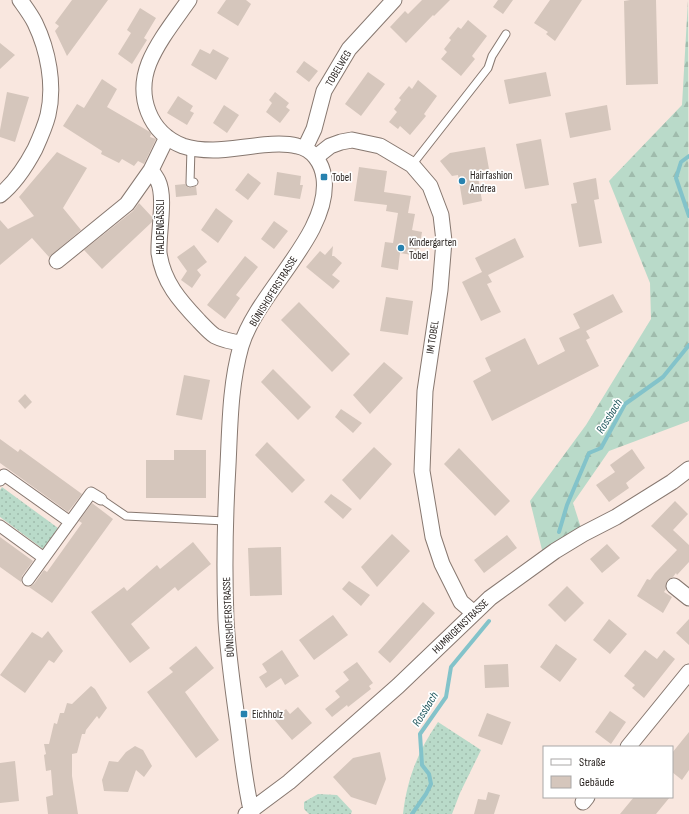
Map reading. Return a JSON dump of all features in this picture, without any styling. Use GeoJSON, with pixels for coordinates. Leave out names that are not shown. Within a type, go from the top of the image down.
{"type":"FeatureCollection","features":[{"type":"Feature","properties":{"kind":"street"},"geometry":{"type":"LineString","coordinates":[[0,195],[20,174],[29,161],[45,127],[49,107],[50,82],[48,64],[35,23],[20,0]]}},
{"type":"Feature","properties":{"kind":"street"},"geometry":{"type":"LineString","coordinates":[[189,0],[149,62],[144,82],[144,99],[150,116],[157,127],[167,137],[182,146],[191,148],[212,150],[285,144],[297,146],[311,153]]}},
{"type":"Feature","properties":{"kind":"street","name":"TOBELWEG"},"geometry":{"type":"LineString","coordinates":[[311,153],[314,129],[324,90],[354,43],[394,0]]}},
{"type":"Feature","properties":{"kind":"street"},"geometry":{"type":"LineString","coordinates":[[57,261],[127,204],[151,170],[167,137]]}},
{"type":"Feature","properties":{"kind":"street","name":"IM TOBEL"},"geometry":{"type":"LineString","coordinates":[[311,153],[341,142],[352,140],[380,146],[412,165],[430,186],[441,215],[444,241],[440,290],[424,391],[422,471],[433,537],[442,564],[461,602],[474,613]]}},
{"type":"Feature","properties":{"kind":"street","name":"BÜNISHOFERSTRASSE"},"geometry":{"type":"LineString","coordinates":[[250,813],[235,706],[226,621],[225,520],[232,390],[242,343],[258,310],[320,215],[325,190],[323,172],[311,153]]}},
{"type":"Feature","properties":{"kind":"street","name":"HALDENGÄSSLI"},"geometry":{"type":"LineString","coordinates":[[151,170],[160,188],[161,206],[159,253],[166,278],[182,304],[210,332],[215,336],[242,343]]}},
{"type":"Feature","properties":{"kind":"street","name":"HUMRIGENSTRASSE"},"geometry":{"type":"LineString","coordinates":[[250,813],[392,692],[490,598],[549,554],[616,517],[672,482],[689,469]]}},
{"type":"Feature","properties":{"kind":"street"},"geometry":{"type":"LineString","coordinates":[[0,480],[4,474],[70,522]]}},
{"type":"Feature","properties":{"kind":"street"},"geometry":{"type":"LineString","coordinates":[[28,580],[91,493],[101,499]]}},
{"type":"Feature","properties":{"kind":"street"},"geometry":{"type":"LineString","coordinates":[[0,526],[44,558]]}},
{"type":"Feature","properties":{"kind":"street"},"geometry":{"type":"LineString","coordinates":[[674,586],[689,598]]}},
{"type":"Feature","properties":{"kind":"street"},"geometry":{"type":"LineString","coordinates":[[629,746],[689,672]]}},
{"type":"Feature","properties":{"kind":"lane"},"geometry":{"type":"LineString","coordinates":[[412,165],[488,68],[492,56],[506,34]]}},
{"type":"Feature","properties":{"kind":"lane"},"geometry":{"type":"LineString","coordinates":[[191,148],[190,183],[194,182]]}},
{"type":"Feature","properties":{"kind":"lane"},"geometry":{"type":"LineString","coordinates":[[101,499],[126,516],[225,520]]}},
{"type":"Feature","properties":{"kind":"green space"},"geometry":{"type":"Polygon","coordinates":[[[688,0],[689,421],[609,451],[573,503],[583,534],[544,558],[530,501],[586,425],[651,319],[650,283],[609,181],[682,105],[688,0]]]}},
{"type":"Feature","properties":{"kind":"green space"},"geometry":{"type":"Polygon","coordinates":[[[2,487],[58,528],[43,549],[0,517],[0,490],[2,487]]]}},
{"type":"Feature","properties":{"kind":"green space"},"geometry":{"type":"Polygon","coordinates":[[[438,722],[481,750],[460,793],[452,814],[403,814],[407,789],[414,766],[438,722]]]}},
{"type":"Feature","properties":{"kind":"green space"},"geometry":{"type":"Polygon","coordinates":[[[318,794],[337,795],[352,811],[351,814],[309,814],[304,809],[304,802],[318,794]]]}},
{"type":"Feature","properties":{"kind":"building"},"geometry":{"type":"Polygon","coordinates":[[[72,0],[108,0],[67,56],[55,31],[59,26],[55,23],[72,0]]]}},
{"type":"Feature","properties":{"kind":"building"},"geometry":{"type":"Polygon","coordinates":[[[226,0],[246,0],[251,4],[238,26],[217,13],[226,0]]]}},
{"type":"Feature","properties":{"kind":"building"},"geometry":{"type":"Polygon","coordinates":[[[422,0],[450,0],[406,43],[390,27],[405,11],[408,14],[422,0]]]}},
{"type":"Feature","properties":{"kind":"building"},"geometry":{"type":"Polygon","coordinates":[[[498,0],[513,0],[503,14],[493,7],[498,0]]]}},
{"type":"Feature","properties":{"kind":"building"},"geometry":{"type":"Polygon","coordinates":[[[550,0],[582,0],[555,41],[546,34],[548,32],[534,23],[550,0]]]}},
{"type":"Feature","properties":{"kind":"building"},"geometry":{"type":"Polygon","coordinates":[[[656,0],[658,84],[626,85],[624,1],[656,0]]]}},
{"type":"Feature","properties":{"kind":"building"},"geometry":{"type":"Polygon","coordinates":[[[140,8],[156,18],[144,38],[147,40],[132,64],[118,54],[131,33],[127,30],[140,8]]]}},
{"type":"Feature","properties":{"kind":"building"},"geometry":{"type":"Polygon","coordinates":[[[468,20],[487,36],[472,56],[475,59],[461,76],[441,59],[447,52],[444,49],[451,40],[449,38],[458,27],[461,29],[468,20]]]}},
{"type":"Feature","properties":{"kind":"building"},"geometry":{"type":"Polygon","coordinates":[[[0,43],[15,55],[0,69],[0,43]]]}},
{"type":"Feature","properties":{"kind":"building"},"geometry":{"type":"Polygon","coordinates":[[[200,49],[210,54],[213,49],[229,58],[216,80],[191,65],[200,49]]]}},
{"type":"Feature","properties":{"kind":"building"},"geometry":{"type":"Polygon","coordinates":[[[304,61],[318,71],[309,82],[296,72],[304,61]]]}},
{"type":"Feature","properties":{"kind":"building"},"geometry":{"type":"Polygon","coordinates":[[[368,72],[385,84],[361,116],[345,104],[368,72]]]}},
{"type":"Feature","properties":{"kind":"building"},"geometry":{"type":"Polygon","coordinates":[[[546,72],[551,96],[509,104],[504,80],[546,72]]]}},
{"type":"Feature","properties":{"kind":"building"},"geometry":{"type":"Polygon","coordinates":[[[102,79],[117,89],[107,107],[150,132],[150,137],[156,139],[144,164],[138,161],[134,166],[122,159],[119,163],[101,154],[102,151],[63,126],[77,104],[84,108],[102,79]]]}},
{"type":"Feature","properties":{"kind":"building"},"geometry":{"type":"Polygon","coordinates":[[[418,80],[437,96],[424,114],[426,116],[410,135],[400,126],[398,129],[389,122],[397,112],[394,109],[401,100],[399,98],[409,86],[412,89],[418,80]]]}},
{"type":"Feature","properties":{"kind":"building"},"geometry":{"type":"Polygon","coordinates":[[[7,92],[29,97],[15,142],[0,137],[7,92]]]}},
{"type":"Feature","properties":{"kind":"building"},"geometry":{"type":"Polygon","coordinates":[[[275,92],[289,103],[286,107],[290,110],[280,123],[266,112],[272,103],[269,100],[275,92]]]}},
{"type":"Feature","properties":{"kind":"building"},"geometry":{"type":"Polygon","coordinates":[[[178,96],[193,106],[190,111],[194,113],[187,125],[167,113],[178,96]]]}},
{"type":"Feature","properties":{"kind":"building"},"geometry":{"type":"Polygon","coordinates":[[[224,105],[239,115],[227,133],[213,123],[224,105]]]}},
{"type":"Feature","properties":{"kind":"building"},"geometry":{"type":"Polygon","coordinates":[[[607,105],[611,130],[570,138],[565,113],[607,105]]]}},
{"type":"Feature","properties":{"kind":"building"},"geometry":{"type":"Polygon","coordinates":[[[541,139],[549,185],[525,189],[516,144],[541,139]]]}},
{"type":"Feature","properties":{"kind":"building"},"geometry":{"type":"Polygon","coordinates":[[[485,147],[489,169],[477,171],[482,201],[463,205],[458,175],[452,176],[440,161],[450,153],[485,147]]]}},
{"type":"Feature","properties":{"kind":"building"},"geometry":{"type":"Polygon","coordinates":[[[57,152],[87,168],[63,208],[81,230],[49,257],[32,238],[0,265],[0,220],[8,229],[34,216],[19,197],[57,152]]]}},
{"type":"Feature","properties":{"kind":"building"},"geometry":{"type":"Polygon","coordinates":[[[359,167],[387,171],[384,192],[411,196],[408,213],[415,214],[412,230],[422,232],[418,256],[400,253],[398,270],[381,267],[385,242],[393,243],[398,213],[386,211],[387,205],[354,201],[359,167]]]}},
{"type":"Feature","properties":{"kind":"building"},"geometry":{"type":"Polygon","coordinates":[[[277,172],[301,176],[300,185],[303,185],[300,199],[274,195],[277,172]]]}},
{"type":"Feature","properties":{"kind":"building"},"geometry":{"type":"Polygon","coordinates":[[[248,173],[261,183],[248,200],[235,190],[248,173]]]}},
{"type":"Feature","properties":{"kind":"building"},"geometry":{"type":"Polygon","coordinates":[[[596,178],[599,199],[594,200],[602,243],[579,247],[571,204],[577,203],[573,183],[596,178]]]}},
{"type":"Feature","properties":{"kind":"building"},"geometry":{"type":"Polygon","coordinates":[[[185,184],[189,188],[196,186],[197,195],[176,197],[175,185],[185,184]]]}},
{"type":"Feature","properties":{"kind":"building"},"geometry":{"type":"Polygon","coordinates":[[[139,203],[152,217],[152,222],[102,269],[84,250],[133,211],[139,203]]]}},
{"type":"Feature","properties":{"kind":"building"},"geometry":{"type":"Polygon","coordinates":[[[216,208],[233,221],[218,243],[201,230],[216,208]]]}},
{"type":"Feature","properties":{"kind":"building"},"geometry":{"type":"Polygon","coordinates":[[[274,221],[288,231],[274,249],[261,239],[274,221]]]}},
{"type":"Feature","properties":{"kind":"building"},"geometry":{"type":"Polygon","coordinates":[[[515,238],[524,257],[488,275],[492,282],[487,284],[501,312],[481,321],[462,282],[482,272],[475,258],[515,238]]]}},
{"type":"Feature","properties":{"kind":"building"},"geometry":{"type":"Polygon","coordinates":[[[194,245],[207,262],[197,270],[201,275],[192,288],[181,280],[187,271],[177,257],[194,245]]]}},
{"type":"Feature","properties":{"kind":"building"},"geometry":{"type":"Polygon","coordinates":[[[333,246],[332,256],[342,263],[332,275],[340,281],[333,289],[306,267],[320,251],[325,255],[333,246]]]}},
{"type":"Feature","properties":{"kind":"building"},"geometry":{"type":"Polygon","coordinates":[[[245,256],[258,267],[236,295],[240,298],[225,319],[207,305],[245,256]]]}},
{"type":"Feature","properties":{"kind":"building"},"geometry":{"type":"Polygon","coordinates":[[[613,294],[623,312],[586,331],[590,338],[586,340],[599,366],[492,421],[473,381],[491,371],[485,358],[525,338],[538,365],[565,351],[559,338],[580,328],[573,314],[613,294]]]}},
{"type":"Feature","properties":{"kind":"building"},"geometry":{"type":"Polygon","coordinates":[[[386,297],[413,301],[408,335],[380,331],[386,297]]]}},
{"type":"Feature","properties":{"kind":"building"},"geometry":{"type":"Polygon","coordinates":[[[299,302],[350,354],[332,372],[281,320],[299,302]]]}},
{"type":"Feature","properties":{"kind":"building"},"geometry":{"type":"Polygon","coordinates":[[[384,362],[403,378],[370,414],[353,395],[384,362]]]}},
{"type":"Feature","properties":{"kind":"building"},"geometry":{"type":"Polygon","coordinates":[[[273,369],[311,407],[298,420],[261,382],[273,369]]]}},
{"type":"Feature","properties":{"kind":"building"},"geometry":{"type":"Polygon","coordinates":[[[184,375],[210,380],[202,420],[176,415],[184,375]]]}},
{"type":"Feature","properties":{"kind":"building"},"geometry":{"type":"Polygon","coordinates":[[[25,394],[32,402],[25,409],[18,401],[25,394]]]}},
{"type":"Feature","properties":{"kind":"building"},"geometry":{"type":"Polygon","coordinates":[[[341,409],[362,423],[353,433],[335,417],[341,409]]]}},
{"type":"Feature","properties":{"kind":"building"},"geometry":{"type":"Polygon","coordinates":[[[0,439],[18,452],[20,449],[82,494],[68,512],[0,463],[0,439]]]}},
{"type":"Feature","properties":{"kind":"building"},"geometry":{"type":"Polygon","coordinates":[[[267,442],[305,480],[292,493],[255,455],[267,442]]]}},
{"type":"Feature","properties":{"kind":"building"},"geometry":{"type":"Polygon","coordinates":[[[374,447],[392,464],[360,500],[342,480],[374,447]]]}},
{"type":"Feature","properties":{"kind":"building"},"geometry":{"type":"Polygon","coordinates":[[[459,448],[510,501],[495,516],[444,464],[459,448]]]}},
{"type":"Feature","properties":{"kind":"building"},"geometry":{"type":"Polygon","coordinates":[[[632,449],[645,468],[626,483],[629,488],[609,502],[596,485],[615,472],[610,465],[632,449]]]}},
{"type":"Feature","properties":{"kind":"building"},"geometry":{"type":"Polygon","coordinates":[[[174,450],[206,450],[206,498],[146,498],[146,460],[174,460],[174,450]]]}},
{"type":"Feature","properties":{"kind":"building"},"geometry":{"type":"Polygon","coordinates":[[[331,494],[352,509],[343,519],[324,502],[331,494]]]}},
{"type":"Feature","properties":{"kind":"building"},"geometry":{"type":"Polygon","coordinates":[[[675,501],[688,514],[673,530],[689,545],[689,562],[677,575],[676,573],[667,581],[664,592],[672,597],[663,613],[637,596],[647,579],[650,580],[677,550],[651,526],[675,501]]]}},
{"type":"Feature","properties":{"kind":"building"},"geometry":{"type":"Polygon","coordinates":[[[92,503],[113,519],[52,603],[29,587],[34,584],[44,570],[47,572],[82,523],[79,521],[92,503]]]}},
{"type":"Feature","properties":{"kind":"building"},"geometry":{"type":"Polygon","coordinates":[[[392,534],[410,551],[377,587],[361,567],[392,534]]]}},
{"type":"Feature","properties":{"kind":"building"},"geometry":{"type":"Polygon","coordinates":[[[507,535],[517,548],[484,573],[474,560],[507,535]]]}},
{"type":"Feature","properties":{"kind":"building"},"geometry":{"type":"Polygon","coordinates":[[[0,537],[33,561],[22,576],[21,582],[0,567],[0,537]]]}},
{"type":"Feature","properties":{"kind":"building"},"geometry":{"type":"Polygon","coordinates":[[[193,542],[211,564],[178,591],[175,587],[131,624],[150,648],[130,663],[91,612],[124,587],[127,591],[157,565],[160,569],[193,542]]]}},
{"type":"Feature","properties":{"kind":"building"},"geometry":{"type":"Polygon","coordinates":[[[607,544],[620,558],[602,573],[590,559],[607,544]]]}},
{"type":"Feature","properties":{"kind":"building"},"geometry":{"type":"Polygon","coordinates":[[[281,547],[282,595],[250,596],[248,548],[281,547]]]}},
{"type":"Feature","properties":{"kind":"building"},"geometry":{"type":"Polygon","coordinates":[[[349,581],[370,595],[361,606],[342,589],[349,581]]]}},
{"type":"Feature","properties":{"kind":"building"},"geometry":{"type":"Polygon","coordinates":[[[567,586],[584,603],[565,622],[548,605],[567,586]]]}},
{"type":"Feature","properties":{"kind":"building"},"geometry":{"type":"Polygon","coordinates":[[[423,602],[435,613],[390,663],[378,652],[423,602]]]}},
{"type":"Feature","properties":{"kind":"building"},"geometry":{"type":"Polygon","coordinates":[[[333,615],[348,635],[314,660],[299,640],[333,615]]]}},
{"type":"Feature","properties":{"kind":"building"},"geometry":{"type":"Polygon","coordinates":[[[609,619],[627,634],[610,654],[593,640],[609,619]]]}},
{"type":"Feature","properties":{"kind":"building"},"geometry":{"type":"Polygon","coordinates":[[[689,619],[689,645],[676,633],[689,619]]]}},
{"type":"Feature","properties":{"kind":"building"},"geometry":{"type":"Polygon","coordinates":[[[48,631],[63,651],[54,663],[49,660],[25,693],[0,675],[32,632],[42,638],[48,631]]]}},
{"type":"Feature","properties":{"kind":"building"},"geometry":{"type":"Polygon","coordinates":[[[556,644],[577,659],[560,682],[540,667],[556,644]]]}},
{"type":"Feature","properties":{"kind":"building"},"geometry":{"type":"Polygon","coordinates":[[[196,646],[214,668],[185,692],[219,740],[196,758],[147,692],[173,672],[169,668],[196,646]]]}},
{"type":"Feature","properties":{"kind":"building"},"geometry":{"type":"Polygon","coordinates":[[[282,650],[299,676],[285,685],[281,678],[266,688],[259,677],[267,672],[262,664],[282,650]]]}},
{"type":"Feature","properties":{"kind":"building"},"geometry":{"type":"Polygon","coordinates":[[[645,650],[657,659],[664,650],[675,659],[644,698],[632,688],[635,685],[624,676],[645,650]]]}},
{"type":"Feature","properties":{"kind":"building"},"geometry":{"type":"Polygon","coordinates":[[[357,662],[373,683],[369,686],[371,689],[348,707],[347,705],[332,717],[325,709],[340,697],[335,691],[349,680],[343,672],[357,662]]]}},
{"type":"Feature","properties":{"kind":"building"},"geometry":{"type":"Polygon","coordinates":[[[508,664],[509,687],[485,688],[484,665],[508,664]]]}},
{"type":"Feature","properties":{"kind":"building"},"geometry":{"type":"Polygon","coordinates":[[[91,686],[95,689],[107,708],[99,719],[97,716],[86,730],[85,734],[82,734],[77,753],[72,754],[72,776],[78,814],[48,814],[46,797],[53,795],[51,770],[46,771],[44,755],[46,754],[44,744],[49,744],[54,723],[57,724],[60,713],[64,713],[67,703],[72,704],[91,686]]]}},
{"type":"Feature","properties":{"kind":"building"},"geometry":{"type":"Polygon","coordinates":[[[298,707],[312,723],[292,740],[274,719],[286,709],[290,714],[298,707]]]}},
{"type":"Feature","properties":{"kind":"building"},"geometry":{"type":"Polygon","coordinates":[[[610,711],[626,722],[611,744],[595,732],[610,711]]]}},
{"type":"Feature","properties":{"kind":"building"},"geometry":{"type":"Polygon","coordinates":[[[487,713],[511,722],[502,745],[478,736],[487,713]]]}},
{"type":"Feature","properties":{"kind":"building"},"geometry":{"type":"Polygon","coordinates":[[[689,732],[689,770],[682,780],[673,773],[673,752],[689,732]]]}},
{"type":"Feature","properties":{"kind":"building"},"geometry":{"type":"Polygon","coordinates":[[[135,746],[143,750],[152,766],[144,777],[136,770],[128,792],[104,791],[102,780],[109,761],[118,762],[126,752],[135,746]]]}},
{"type":"Feature","properties":{"kind":"building"},"geometry":{"type":"Polygon","coordinates":[[[380,752],[386,779],[376,805],[351,797],[333,777],[353,758],[380,752]]]}},
{"type":"Feature","properties":{"kind":"building"},"geometry":{"type":"Polygon","coordinates":[[[15,761],[19,801],[0,803],[0,763],[15,761]]]}},
{"type":"Feature","properties":{"kind":"building"},"geometry":{"type":"Polygon","coordinates":[[[488,792],[500,795],[494,814],[474,814],[478,799],[486,800],[488,792]]]}},
{"type":"Feature","properties":{"kind":"building"},"geometry":{"type":"Polygon","coordinates":[[[633,798],[669,798],[656,814],[620,814],[633,798]]]}},
{"type":"Feature","properties":{"kind":"waterway","name":"Rossbach"},"geometry":{"type":"LineString","coordinates":[[689,156],[681,162],[676,178],[689,216]]}},
{"type":"Feature","properties":{"kind":"waterway","name":"Rossbach"},"geometry":{"type":"LineString","coordinates":[[559,532],[567,505],[589,453],[601,448],[625,404],[663,377],[689,345]]}},
{"type":"Feature","properties":{"kind":"waterway","name":"Rossbach"},"geometry":{"type":"LineString","coordinates":[[412,814],[431,784],[429,774],[422,765],[420,734],[446,697],[451,667],[489,621]]}},
{"type":"Feature","properties":{"kind":"place","name":"Tobel"},"geometry":{"type":"Point","coordinates":[324,177]}},
{"type":"Feature","properties":{"kind":"place","name":"Hairfashion Andrea"},"geometry":{"type":"Point","coordinates":[462,181]}},
{"type":"Feature","properties":{"kind":"place","name":"Kindergarten Tobel"},"geometry":{"type":"Point","coordinates":[401,248]}},
{"type":"Feature","properties":{"kind":"place","name":"Eichholz"},"geometry":{"type":"Point","coordinates":[244,714]}}]}
